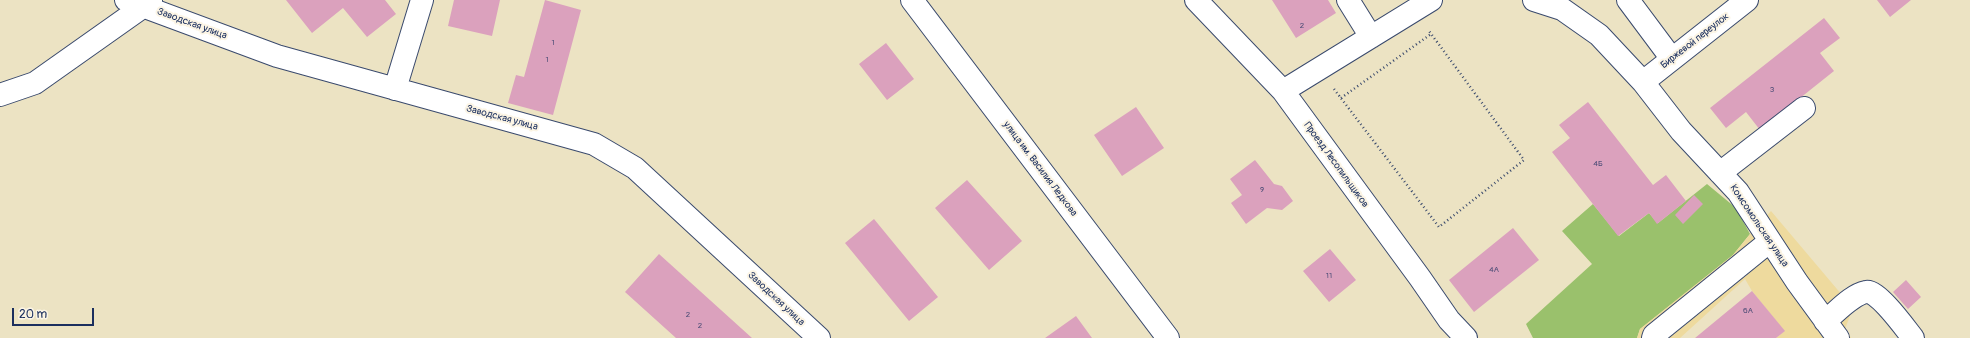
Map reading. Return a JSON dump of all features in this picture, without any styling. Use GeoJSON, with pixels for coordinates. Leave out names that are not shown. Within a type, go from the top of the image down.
{"type":"FeatureCollection","features":[{"type":"Feature","properties":{"kind":"street"},"geometry":{"type":"LineString","coordinates":[[395,89],[422,0]]}},
{"type":"Feature","properties":{"kind":"street","name":"улица им. Василия Ледкова"},"geometry":{"type":"LineString","coordinates":[[912,0],[1168,338]]}},
{"type":"Feature","properties":{"kind":"street","name":"Проезд Лесопильщиков"},"geometry":{"type":"LineString","coordinates":[[1196,0],[1283,92],[1449,320],[1466,338]]}},
{"type":"Feature","properties":{"kind":"street"},"geometry":{"type":"LineString","coordinates":[[1348,0],[1371,37]]}},
{"type":"Feature","properties":{"kind":"street","name":"Комсомольская улица"},"geometry":{"type":"LineString","coordinates":[[1534,0],[1562,9],[1599,35],[1643,82],[1681,131],[1738,192],[1797,282],[1838,338]]}},
{"type":"Feature","properties":{"kind":"street"},"geometry":{"type":"LineString","coordinates":[[1628,0],[1672,59]]}},
{"type":"Feature","properties":{"kind":"street","name":"Биржевой переулок"},"geometry":{"type":"LineString","coordinates":[[1643,82],[1747,0]]}},
{"type":"Feature","properties":{"kind":"street"},"geometry":{"type":"LineString","coordinates":[[0,95],[35,83],[140,2]]}},
{"type":"Feature","properties":{"kind":"street","name":"Заводская улица"},"geometry":{"type":"LineString","coordinates":[[140,2],[277,56],[594,144],[635,168],[819,338]]}},
{"type":"Feature","properties":{"kind":"street"},"geometry":{"type":"LineString","coordinates":[[1283,92],[1422,5]]}},
{"type":"Feature","properties":{"kind":"street"},"geometry":{"type":"LineString","coordinates":[[1720,173],[1804,108]]}},
{"type":"Feature","properties":{"kind":"street"},"geometry":{"type":"LineString","coordinates":[[1653,338],[1654,335],[1770,241]]}},
{"type":"Feature","properties":{"kind":"street"},"geometry":{"type":"LineString","coordinates":[[1825,321],[1859,294],[1867,291],[1873,292],[1913,338]]}},
{"type":"Feature","properties":{"kind":"path"},"geometry":{"type":"LineString","coordinates":[[1319,69],[1439,228],[1524,160],[1431,34],[1422,5]]}},
{"type":"Feature","properties":{"kind":"path"},"geometry":{"type":"LineString","coordinates":[[1341,98],[1431,34]]}},
{"type":"Feature","properties":{"kind":"green space"},"geometry":{"type":"Polygon","coordinates":[[[1707,184],[1736,208],[1750,234],[1733,255],[1640,329],[1637,338],[1533,338],[1526,324],[1592,264],[1562,231],[1593,204],[1619,236],[1649,213],[1658,223],[1707,184]]]}},
{"type":"Feature","properties":{"kind":"sand"},"geometry":{"type":"Polygon","coordinates":[[[1771,211],[1853,308],[1845,329],[1851,338],[1776,338],[1784,331],[1752,291],[1745,279],[1680,338],[1637,338],[1640,329],[1733,255],[1771,211]]]}},
{"type":"Feature","properties":{"kind":"building"},"geometry":{"type":"Polygon","coordinates":[[[286,0],[385,0],[396,14],[367,37],[343,8],[312,33],[286,0]]]}},
{"type":"Feature","properties":{"kind":"building"},"geometry":{"type":"Polygon","coordinates":[[[454,0],[500,0],[492,36],[448,26],[454,0]]]}},
{"type":"Feature","properties":{"kind":"building"},"geometry":{"type":"Polygon","coordinates":[[[545,0],[581,10],[553,115],[508,103],[516,75],[524,77],[545,0]]]}},
{"type":"Feature","properties":{"kind":"building"},"geometry":{"type":"Polygon","coordinates":[[[1272,0],[1328,0],[1336,13],[1296,38],[1272,0]]]}},
{"type":"Feature","properties":{"kind":"building"},"geometry":{"type":"Polygon","coordinates":[[[1877,0],[1911,0],[1890,17],[1877,0]]]}},
{"type":"Feature","properties":{"kind":"building"},"geometry":{"type":"Polygon","coordinates":[[[1824,18],[1840,38],[1820,53],[1834,71],[1760,130],[1746,112],[1726,128],[1710,108],[1824,18]]]}},
{"type":"Feature","properties":{"kind":"building"},"geometry":{"type":"Polygon","coordinates":[[[886,43],[914,79],[887,100],[859,64],[886,43]]]}},
{"type":"Feature","properties":{"kind":"building"},"geometry":{"type":"Polygon","coordinates":[[[1588,102],[1653,185],[1666,175],[1686,201],[1657,224],[1649,213],[1618,236],[1552,152],[1570,138],[1559,125],[1588,102]]]}},
{"type":"Feature","properties":{"kind":"building"},"geometry":{"type":"Polygon","coordinates":[[[1136,107],[1164,148],[1122,176],[1094,135],[1136,107]]]}},
{"type":"Feature","properties":{"kind":"building"},"geometry":{"type":"Polygon","coordinates":[[[1255,160],[1274,184],[1282,186],[1293,201],[1282,210],[1267,208],[1246,224],[1231,203],[1242,195],[1230,179],[1255,160]]]}},
{"type":"Feature","properties":{"kind":"building"},"geometry":{"type":"Polygon","coordinates":[[[967,180],[1022,241],[989,270],[935,208],[967,180]]]}},
{"type":"Feature","properties":{"kind":"building"},"geometry":{"type":"Polygon","coordinates":[[[1694,195],[1703,204],[1683,224],[1675,215],[1694,195]]]}},
{"type":"Feature","properties":{"kind":"building"},"geometry":{"type":"Polygon","coordinates":[[[874,219],[938,297],[909,321],[845,243],[874,219]]]}},
{"type":"Feature","properties":{"kind":"building"},"geometry":{"type":"Polygon","coordinates":[[[1513,228],[1539,260],[1474,312],[1449,280],[1513,228]]]}},
{"type":"Feature","properties":{"kind":"building"},"geometry":{"type":"Polygon","coordinates":[[[1330,249],[1356,280],[1329,302],[1303,271],[1330,249]]]}},
{"type":"Feature","properties":{"kind":"building"},"geometry":{"type":"Polygon","coordinates":[[[659,254],[752,338],[676,338],[625,292],[659,254]]]}},
{"type":"Feature","properties":{"kind":"building"},"geometry":{"type":"Polygon","coordinates":[[[1906,280],[1921,297],[1908,309],[1893,292],[1906,280]]]}},
{"type":"Feature","properties":{"kind":"building"},"geometry":{"type":"Polygon","coordinates":[[[1752,291],[1785,331],[1776,338],[1695,338],[1752,291]]]}},
{"type":"Feature","properties":{"kind":"building"},"geometry":{"type":"Polygon","coordinates":[[[1076,316],[1092,338],[1045,338],[1076,316]]]}}]}
